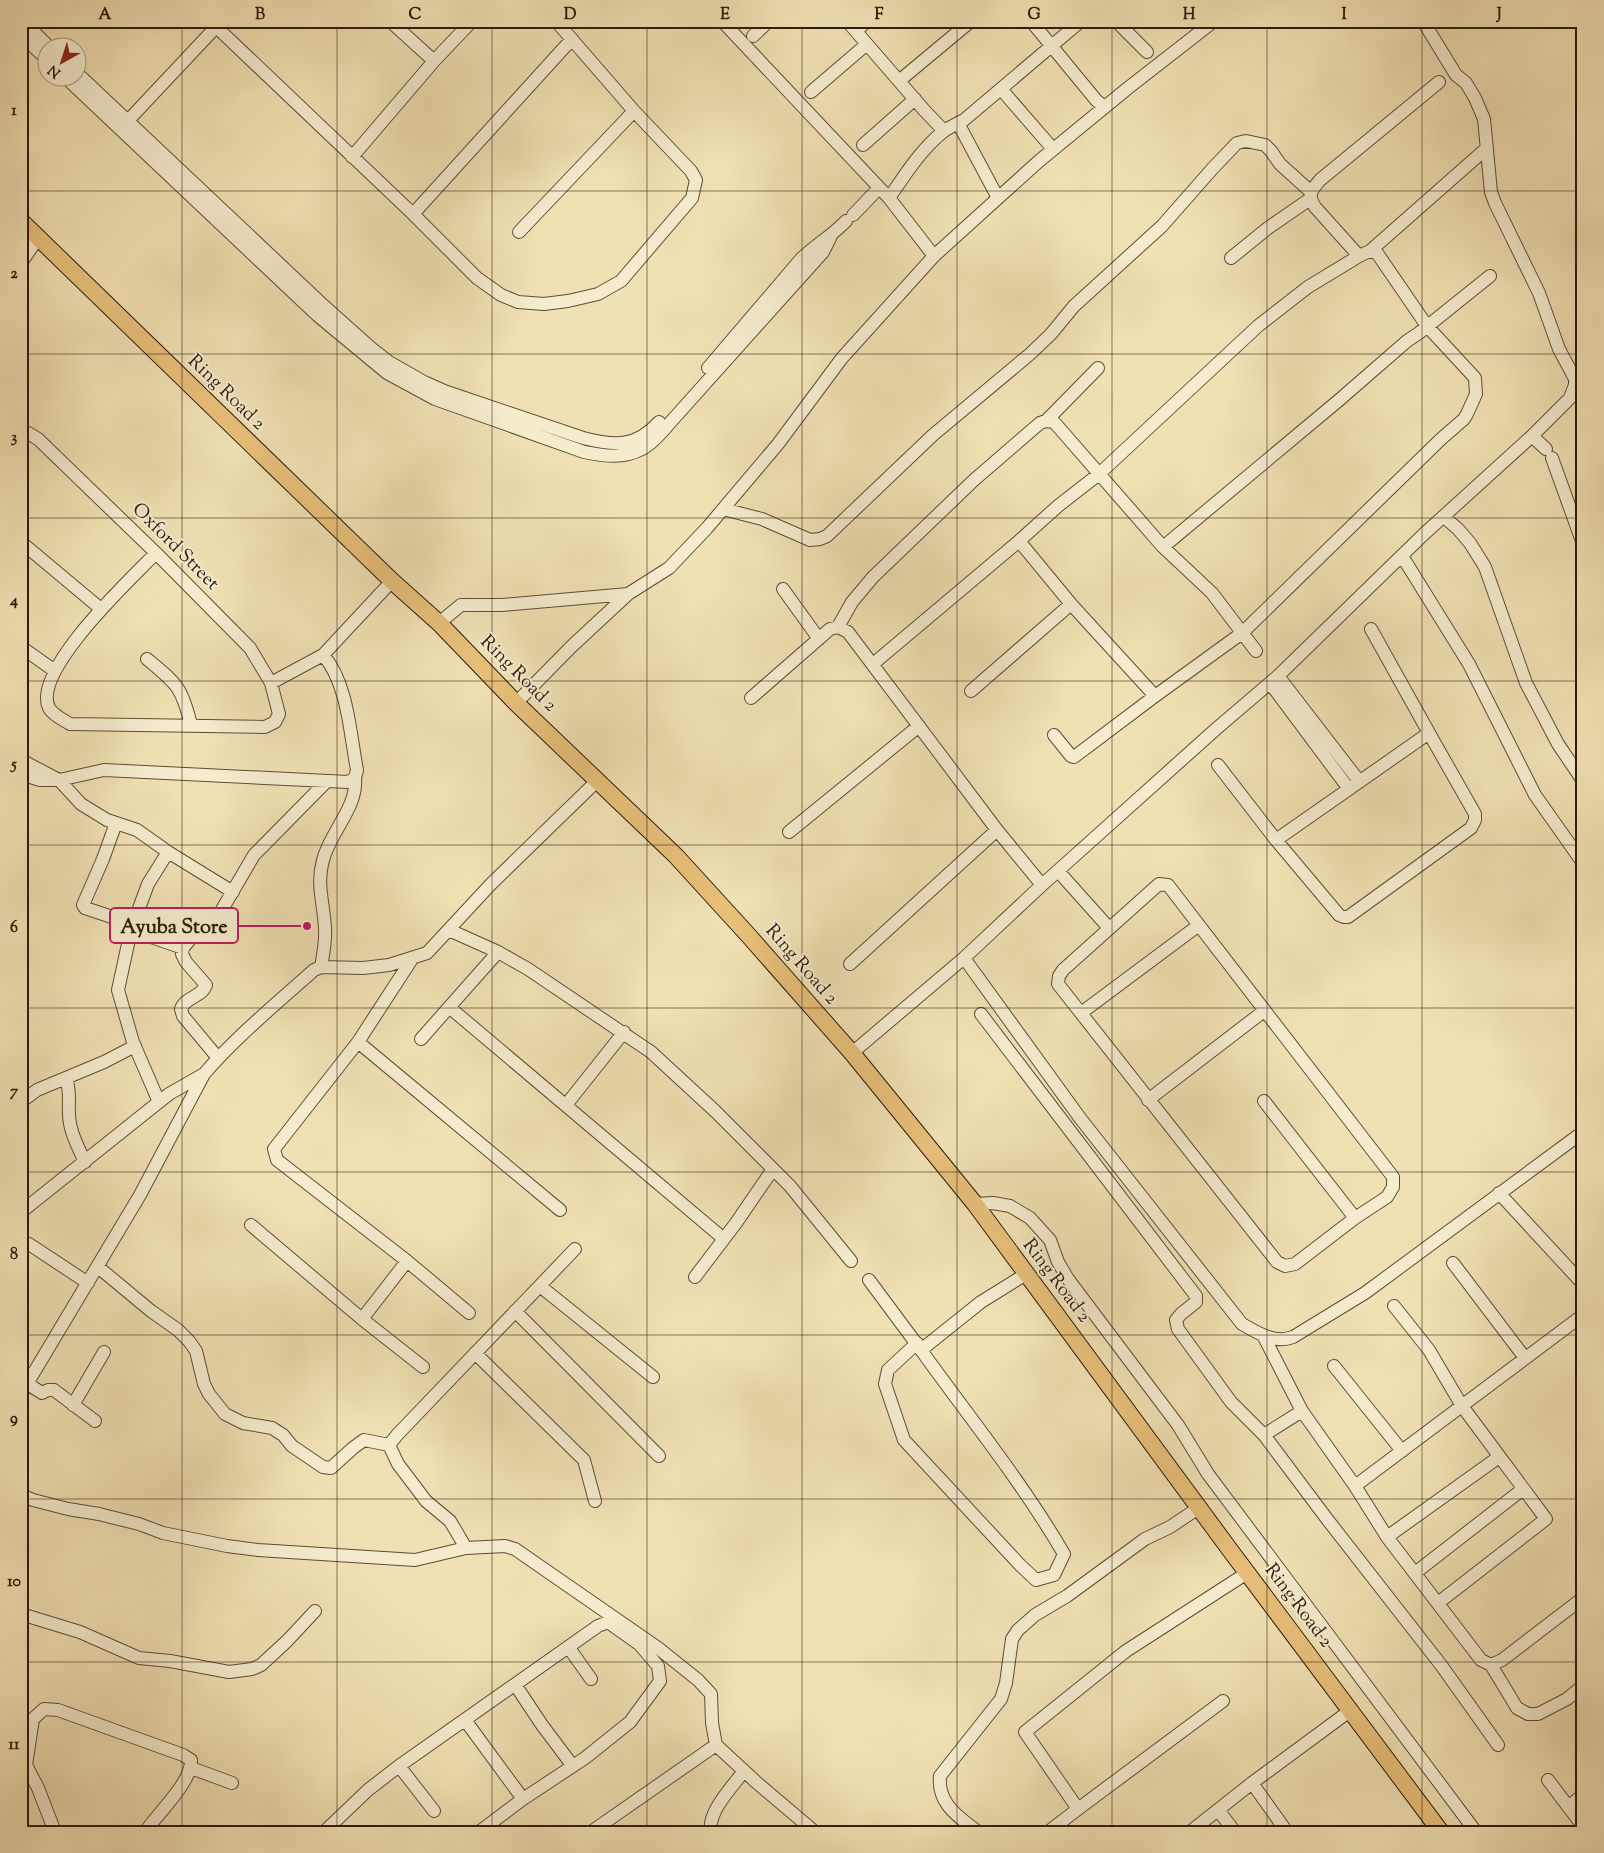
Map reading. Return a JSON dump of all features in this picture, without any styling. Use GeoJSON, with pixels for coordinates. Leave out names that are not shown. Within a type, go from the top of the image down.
{"type":"FeatureCollection","features":[{"type":"Feature","properties":{"kind":"main road","name":"Ring Road 2"},"geometry":{"type":"LineString","coordinates":[[21,221],[392,581],[439,623],[516,703],[676,856],[749,936],[852,1053],[975,1204],[1441,1832]]}},
{"type":"Feature","properties":{"kind":"street"},"geometry":{"type":"LineString","coordinates":[[22,21],[40,38]]}},
{"type":"Feature","properties":{"kind":"street"},"geometry":{"type":"LineString","coordinates":[[390,21],[434,61]]}},
{"type":"Feature","properties":{"kind":"street"},"geometry":{"type":"LineString","coordinates":[[352,156],[434,61],[472,21]]}},
{"type":"Feature","properties":{"kind":"street"},"geometry":{"type":"LineString","coordinates":[[124,125],[213,24],[413,214],[477,278],[501,295],[518,302],[544,304],[598,294],[621,281],[692,198],[696,180],[691,171],[634,110],[556,21]]}},
{"type":"Feature","properties":{"kind":"street"},"geometry":{"type":"LineString","coordinates":[[722,21],[880,188],[934,256]]}},
{"type":"Feature","properties":{"kind":"street"},"geometry":{"type":"LineString","coordinates":[[754,36],[769,21]]}},
{"type":"Feature","properties":{"kind":"street"},"geometry":{"type":"LineString","coordinates":[[867,21],[852,26],[944,131]]}},
{"type":"Feature","properties":{"kind":"street"},"geometry":{"type":"LineString","coordinates":[[899,81],[971,21]]}},
{"type":"Feature","properties":{"kind":"street"},"geometry":{"type":"LineString","coordinates":[[1031,21],[1051,47],[1104,107]]}},
{"type":"Feature","properties":{"kind":"street"},"geometry":{"type":"LineString","coordinates":[[889,198],[921,154],[944,131],[964,120],[1081,21]]}},
{"type":"Feature","properties":{"kind":"street"},"geometry":{"type":"LineString","coordinates":[[1116,21],[1147,52]]}},
{"type":"Feature","properties":{"kind":"street"},"geometry":{"type":"LineString","coordinates":[[852,1053],[964,958],[1216,728],[1274,680],[1570,398],[1575,385],[1575,379],[1559,349],[1539,293],[1491,192],[1484,119],[1466,83],[1456,75],[1423,21]]}},
{"type":"Feature","properties":{"kind":"street"},"geometry":{"type":"LineString","coordinates":[[516,703],[571,647],[628,594],[669,568],[723,509],[796,422],[842,358],[934,256],[1104,107],[1212,22]]}},
{"type":"Feature","properties":{"kind":"street"},"geometry":{"type":"LineString","coordinates":[[21,35],[38,51]]}},
{"type":"Feature","properties":{"kind":"street"},"geometry":{"type":"LineString","coordinates":[[413,214],[572,39]]}},
{"type":"Feature","properties":{"kind":"street"},"geometry":{"type":"LineString","coordinates":[[811,92],[868,44]]}},
{"type":"Feature","properties":{"kind":"street"},"geometry":{"type":"LineString","coordinates":[[1231,258],[1310,196],[1320,180],[1439,82]]}},
{"type":"Feature","properties":{"kind":"street"},"geometry":{"type":"LineString","coordinates":[[88,85],[124,125]]}},
{"type":"Feature","properties":{"kind":"street"},"geometry":{"type":"LineString","coordinates":[[78,88],[124,125],[380,367],[410,386],[454,405],[584,452],[604,456],[622,456],[643,449],[668,425],[715,366],[823,252],[832,236],[880,188]]}},
{"type":"Feature","properties":{"kind":"street"},"geometry":{"type":"LineString","coordinates":[[1000,89],[1053,150]]}},
{"type":"Feature","properties":{"kind":"street"},"geometry":{"type":"LineString","coordinates":[[863,145],[915,99]]}},
{"type":"Feature","properties":{"kind":"street"},"geometry":{"type":"LineString","coordinates":[[520,232],[634,110]]}},
{"type":"Feature","properties":{"kind":"street"},"geometry":{"type":"LineString","coordinates":[[958,123],[998,198]]}},
{"type":"Feature","properties":{"kind":"street"},"geometry":{"type":"LineString","coordinates":[[723,509],[762,518],[810,540],[827,536],[933,435],[1030,354],[1051,334],[1074,306],[1162,226],[1212,168],[1237,143],[1246,140],[1265,145],[1310,196],[1315,207],[1364,253],[1377,253],[1426,326],[1475,378],[1476,394],[1464,419],[1242,634],[1074,757],[1071,756],[1054,735]]}},
{"type":"Feature","properties":{"kind":"street"},"geometry":{"type":"LineString","coordinates":[[874,664],[1019,542],[1058,506],[1099,474],[1258,326],[1308,287],[1364,253],[1487,148]]}},
{"type":"Feature","properties":{"kind":"street"},"geometry":{"type":"LineString","coordinates":[[21,263],[38,238]]}},
{"type":"Feature","properties":{"kind":"street"},"geometry":{"type":"LineString","coordinates":[[1163,547],[1426,326],[1490,276]]}},
{"type":"Feature","properties":{"kind":"street"},"geometry":{"type":"LineString","coordinates":[[1046,421],[1098,368]]}},
{"type":"Feature","properties":{"kind":"street"},"geometry":{"type":"LineString","coordinates":[[838,627],[852,602],[873,577],[974,480],[1040,423],[1046,421],[1054,422],[1163,547],[1212,593],[1256,651]]}},
{"type":"Feature","properties":{"kind":"street","name":"Oxford Street"},"geometry":{"type":"LineString","coordinates":[[24,434],[38,439],[156,553],[250,648],[271,683],[279,714],[275,722],[265,727],[192,726]]}},
{"type":"Feature","properties":{"kind":"street"},"geometry":{"type":"LineString","coordinates":[[1532,436],[1549,453],[1583,544]]}},
{"type":"Feature","properties":{"kind":"street"},"geometry":{"type":"LineString","coordinates":[[1444,517],[1470,543],[1485,567],[1526,683],[1554,736],[1582,779]]}},
{"type":"Feature","properties":{"kind":"street"},"geometry":{"type":"LineString","coordinates":[[21,542],[101,609]]}},
{"type":"Feature","properties":{"kind":"street"},"geometry":{"type":"LineString","coordinates":[[1019,542],[1071,604],[1155,696]]}},
{"type":"Feature","properties":{"kind":"street"},"geometry":{"type":"LineString","coordinates":[[147,659],[175,683],[186,703],[192,726],[70,724],[56,716],[48,706],[49,690],[69,646],[101,609],[156,553]]}},
{"type":"Feature","properties":{"kind":"street"},"geometry":{"type":"LineString","coordinates":[[1402,556],[1469,664],[1535,795],[1583,863]]}},
{"type":"Feature","properties":{"kind":"street"},"geometry":{"type":"LineString","coordinates":[[271,683],[323,655],[392,581]]}},
{"type":"Feature","properties":{"kind":"street"},"geometry":{"type":"LineString","coordinates":[[783,589],[818,639]]}},
{"type":"Feature","properties":{"kind":"street"},"geometry":{"type":"LineString","coordinates":[[439,623],[461,605],[502,605],[628,594]]}},
{"type":"Feature","properties":{"kind":"street"},"geometry":{"type":"LineString","coordinates":[[971,691],[1071,604]]}},
{"type":"Feature","properties":{"kind":"street"},"geometry":{"type":"LineString","coordinates":[[751,698],[830,629],[838,627],[848,632],[874,664],[997,830],[1042,885]]}},
{"type":"Feature","properties":{"kind":"street"},"geometry":{"type":"LineString","coordinates":[[1218,765],[1276,840],[1338,915],[1344,918],[1471,828],[1474,824],[1475,814],[1371,629]]}},
{"type":"Feature","properties":{"kind":"street"},"geometry":{"type":"LineString","coordinates":[[21,647],[56,671]]}},
{"type":"Feature","properties":{"kind":"street"},"geometry":{"type":"LineString","coordinates":[[321,967],[326,931],[318,877],[334,832],[352,799],[357,770],[346,708],[335,671],[323,655]]}},
{"type":"Feature","properties":{"kind":"street"},"geometry":{"type":"LineString","coordinates":[[1274,680],[1354,785]]}},
{"type":"Feature","properties":{"kind":"street"},"geometry":{"type":"LineString","coordinates":[[789,832],[919,726]]}},
{"type":"Feature","properties":{"kind":"street"},"geometry":{"type":"LineString","coordinates":[[1276,840],[1429,733]]}},
{"type":"Feature","properties":{"kind":"street"},"geometry":{"type":"LineString","coordinates":[[21,760],[59,780],[81,804],[107,820],[137,830],[168,852],[233,892]]}},
{"type":"Feature","properties":{"kind":"street"},"geometry":{"type":"LineString","coordinates":[[21,774],[40,780],[59,780],[104,770],[348,782],[355,778]]}},
{"type":"Feature","properties":{"kind":"street"},"geometry":{"type":"LineString","coordinates":[[95,1421],[54,1390],[42,1393],[25,1389],[140,1195],[204,1074],[241,1034],[314,970],[321,967],[363,968],[390,965],[427,953],[491,884],[598,780]]}},
{"type":"Feature","properties":{"kind":"street"},"geometry":{"type":"LineString","coordinates":[[218,1058],[183,1016],[181,1009],[186,1001],[203,991],[206,985],[186,962],[182,954],[183,948],[201,926],[220,913],[254,855],[326,781]]}},
{"type":"Feature","properties":{"kind":"street"},"geometry":{"type":"LineString","coordinates":[[116,823],[83,905],[85,908],[183,948]]}},
{"type":"Feature","properties":{"kind":"street"},"geometry":{"type":"LineString","coordinates":[[850,964],[997,830]]}},
{"type":"Feature","properties":{"kind":"street"},"geometry":{"type":"LineString","coordinates":[[159,1102],[135,1046],[118,990],[132,927],[148,884],[168,852]]}},
{"type":"Feature","properties":{"kind":"street"},"geometry":{"type":"LineString","coordinates":[[1058,871],[1109,928]]}},
{"type":"Feature","properties":{"kind":"street"},"geometry":{"type":"LineString","coordinates":[[1159,884],[1168,885],[1199,925],[1393,1177],[1393,1187],[1386,1197],[1295,1264],[1285,1266],[1277,1262],[1058,984],[1059,976],[1063,970],[1159,884]]}},
{"type":"Feature","properties":{"kind":"street"},"geometry":{"type":"LineString","coordinates":[[1081,1013],[1199,925]]}},
{"type":"Feature","properties":{"kind":"street"},"geometry":{"type":"LineString","coordinates":[[449,930],[498,952],[528,969],[624,1032],[658,1058],[715,1111],[790,1186],[851,1261]]}},
{"type":"Feature","properties":{"kind":"street"},"geometry":{"type":"LineString","coordinates":[[421,1039],[498,952]]}},
{"type":"Feature","properties":{"kind":"street"},"geometry":{"type":"LineString","coordinates":[[964,958],[1080,1118],[1242,1324],[1263,1335],[1284,1340],[1293,1337],[1365,1293],[1583,1132]]}},
{"type":"Feature","properties":{"kind":"street"},"geometry":{"type":"LineString","coordinates":[[412,959],[358,1042],[274,1148],[277,1160],[407,1261],[469,1312]]}},
{"type":"Feature","properties":{"kind":"street"},"geometry":{"type":"LineString","coordinates":[[450,1007],[724,1239]]}},
{"type":"Feature","properties":{"kind":"street"},"geometry":{"type":"LineString","coordinates":[[1148,1100],[1264,1011]]}},
{"type":"Feature","properties":{"kind":"street"},"geometry":{"type":"LineString","coordinates":[[981,1014],[1196,1296],[1196,1302],[1176,1320],[1178,1329],[1231,1402],[1264,1435],[1441,1665],[1498,1745]]}},
{"type":"Feature","properties":{"kind":"street"},"geometry":{"type":"LineString","coordinates":[[566,1105],[624,1032]]}},
{"type":"Feature","properties":{"kind":"street"},"geometry":{"type":"LineString","coordinates":[[358,1042],[560,1210]]}},
{"type":"Feature","properties":{"kind":"street"},"geometry":{"type":"LineString","coordinates":[[23,1096],[66,1079],[135,1046]]}},
{"type":"Feature","properties":{"kind":"street"},"geometry":{"type":"LineString","coordinates":[[21,1212],[159,1102],[185,1084],[204,1074]]}},
{"type":"Feature","properties":{"kind":"street"},"geometry":{"type":"LineString","coordinates":[[66,1079],[69,1088],[70,1122],[76,1143],[85,1162]]}},
{"type":"Feature","properties":{"kind":"street"},"geometry":{"type":"LineString","coordinates":[[1264,1101],[1355,1218]]}},
{"type":"Feature","properties":{"kind":"street"},"geometry":{"type":"LineString","coordinates":[[695,1277],[773,1169]]}},
{"type":"Feature","properties":{"kind":"street"},"geometry":{"type":"LineString","coordinates":[[1499,1193],[1583,1284]]}},
{"type":"Feature","properties":{"kind":"street"},"geometry":{"type":"LineString","coordinates":[[975,1204],[993,1203],[1010,1206],[1030,1218],[1050,1240],[1058,1262],[1082,1300],[1178,1425],[1208,1474],[1476,1832]]}},
{"type":"Feature","properties":{"kind":"street"},"geometry":{"type":"LineString","coordinates":[[251,1225],[362,1319],[423,1367]]}},
{"type":"Feature","properties":{"kind":"street"},"geometry":{"type":"LineString","coordinates":[[29,1244],[88,1283]]}},
{"type":"Feature","properties":{"kind":"street"},"geometry":{"type":"LineString","coordinates":[[390,1446],[397,1435],[575,1250]]}},
{"type":"Feature","properties":{"kind":"street"},"geometry":{"type":"LineString","coordinates":[[362,1319],[407,1261]]}},
{"type":"Feature","properties":{"kind":"street"},"geometry":{"type":"LineString","coordinates":[[1453,1263],[1525,1358]]}},
{"type":"Feature","properties":{"kind":"street"},"geometry":{"type":"LineString","coordinates":[[98,1268],[151,1311],[178,1330],[189,1341],[196,1351],[204,1384],[209,1394],[225,1414],[243,1423],[272,1428],[283,1435],[292,1446],[323,1467],[331,1468],[364,1440],[390,1446]]}},
{"type":"Feature","properties":{"kind":"street"},"geometry":{"type":"LineString","coordinates":[[869,1280],[919,1346],[1018,1483],[1064,1554],[1054,1575],[1036,1580],[904,1440],[885,1384],[888,1370],[919,1346],[976,1306],[1026,1274]]}},
{"type":"Feature","properties":{"kind":"street"},"geometry":{"type":"LineString","coordinates":[[540,1286],[653,1377]]}},
{"type":"Feature","properties":{"kind":"street"},"geometry":{"type":"LineString","coordinates":[[1394,1306],[1429,1350],[1462,1406],[1546,1520],[1438,1603]]}},
{"type":"Feature","properties":{"kind":"street"},"geometry":{"type":"LineString","coordinates":[[515,1311],[659,1456]]}},
{"type":"Feature","properties":{"kind":"street"},"geometry":{"type":"LineString","coordinates":[[1355,1486],[1583,1315]]}},
{"type":"Feature","properties":{"kind":"street"},"geometry":{"type":"LineString","coordinates":[[1263,1335],[1302,1411],[1355,1486],[1387,1537],[1481,1660],[1491,1665],[1517,1708],[1528,1714],[1538,1714],[1567,1698],[1583,1686]]}},
{"type":"Feature","properties":{"kind":"street"},"geometry":{"type":"LineString","coordinates":[[74,1405],[104,1352]]}},
{"type":"Feature","properties":{"kind":"street"},"geometry":{"type":"LineString","coordinates":[[476,1353],[584,1460],[595,1501]]}},
{"type":"Feature","properties":{"kind":"street"},"geometry":{"type":"LineString","coordinates":[[1334,1366],[1402,1451]]}},
{"type":"Feature","properties":{"kind":"street"},"geometry":{"type":"LineString","coordinates":[[1264,1435],[1302,1411]]}},
{"type":"Feature","properties":{"kind":"street"},"geometry":{"type":"LineString","coordinates":[[390,1446],[398,1464],[426,1501],[450,1521],[466,1548]]}},
{"type":"Feature","properties":{"kind":"street"},"geometry":{"type":"LineString","coordinates":[[1387,1537],[1499,1457]]}},
{"type":"Feature","properties":{"kind":"street"},"geometry":{"type":"LineString","coordinates":[[1415,1572],[1523,1490]]}},
{"type":"Feature","properties":{"kind":"street"},"geometry":{"type":"LineString","coordinates":[[21,1495],[68,1509],[99,1514],[139,1524],[163,1533],[227,1546],[415,1560],[466,1548],[505,1546],[515,1549],[603,1609],[698,1680],[711,1694],[712,1723],[716,1745],[815,1832]]}},
{"type":"Feature","properties":{"kind":"street"},"geometry":{"type":"LineString","coordinates":[[978,1832],[948,1809],[939,1785],[940,1776],[1001,1699],[1006,1683],[1012,1639],[1018,1630],[1035,1615],[1067,1596],[1145,1539],[1170,1527],[1200,1507]]}},
{"type":"Feature","properties":{"kind":"street"},"geometry":{"type":"LineString","coordinates":[[1078,1809],[1025,1732],[1126,1652],[1248,1573]]}},
{"type":"Feature","properties":{"kind":"street"},"geometry":{"type":"LineString","coordinates":[[1491,1665],[1502,1660],[1583,1598]]}},
{"type":"Feature","properties":{"kind":"street"},"geometry":{"type":"LineString","coordinates":[[21,1614],[80,1632],[138,1658],[170,1660],[229,1672],[252,1669],[260,1665],[287,1641],[315,1611]]}},
{"type":"Feature","properties":{"kind":"street"},"geometry":{"type":"LineString","coordinates":[[324,1832],[368,1790],[399,1766],[516,1686],[598,1626],[608,1622],[639,1644],[658,1666],[660,1680],[630,1722],[585,1758],[523,1799],[479,1832]]}},
{"type":"Feature","properties":{"kind":"street"},"geometry":{"type":"LineString","coordinates":[[569,1648],[590,1679]]}},
{"type":"Feature","properties":{"kind":"street"},"geometry":{"type":"LineString","coordinates":[[516,1686],[572,1766]]}},
{"type":"Feature","properties":{"kind":"street"},"geometry":{"type":"LineString","coordinates":[[1048,1832],[1223,1701]]}},
{"type":"Feature","properties":{"kind":"street"},"geometry":{"type":"LineString","coordinates":[[21,1784],[33,1719],[44,1709],[58,1710],[183,1755],[191,1760],[191,1768],[185,1779],[145,1832]]}},
{"type":"Feature","properties":{"kind":"street"},"geometry":{"type":"LineString","coordinates":[[1193,1831],[1252,1783],[1351,1710]]}},
{"type":"Feature","properties":{"kind":"street"},"geometry":{"type":"LineString","coordinates":[[465,1720],[523,1799]]}},
{"type":"Feature","properties":{"kind":"street"},"geometry":{"type":"LineString","coordinates":[[590,1832],[716,1745]]}},
{"type":"Feature","properties":{"kind":"street"},"geometry":{"type":"LineString","coordinates":[[26,1765],[38,1788],[55,1832]]}},
{"type":"Feature","properties":{"kind":"street"},"geometry":{"type":"LineString","coordinates":[[399,1766],[434,1811]]}},
{"type":"Feature","properties":{"kind":"street"},"geometry":{"type":"LineString","coordinates":[[191,1768],[232,1783]]}},
{"type":"Feature","properties":{"kind":"street"},"geometry":{"type":"LineString","coordinates":[[711,1832],[710,1825],[715,1810],[744,1771]]}},
{"type":"Feature","properties":{"kind":"street"},"geometry":{"type":"LineString","coordinates":[[1548,1780],[1583,1826]]}},
{"type":"Feature","properties":{"kind":"street"},"geometry":{"type":"LineString","coordinates":[[1252,1783],[1287,1832]]}},
{"type":"Feature","properties":{"kind":"street"},"geometry":{"type":"LineString","coordinates":[[1568,1807],[1583,1795]]}},
{"type":"Feature","properties":{"kind":"street"},"geometry":{"type":"LineString","coordinates":[[1218,1810],[1235,1832]]}},
{"type":"Feature","properties":{"kind":"place","name":"Ayuba Store"},"geometry":{"type":"Point","coordinates":[307,926]}}]}
